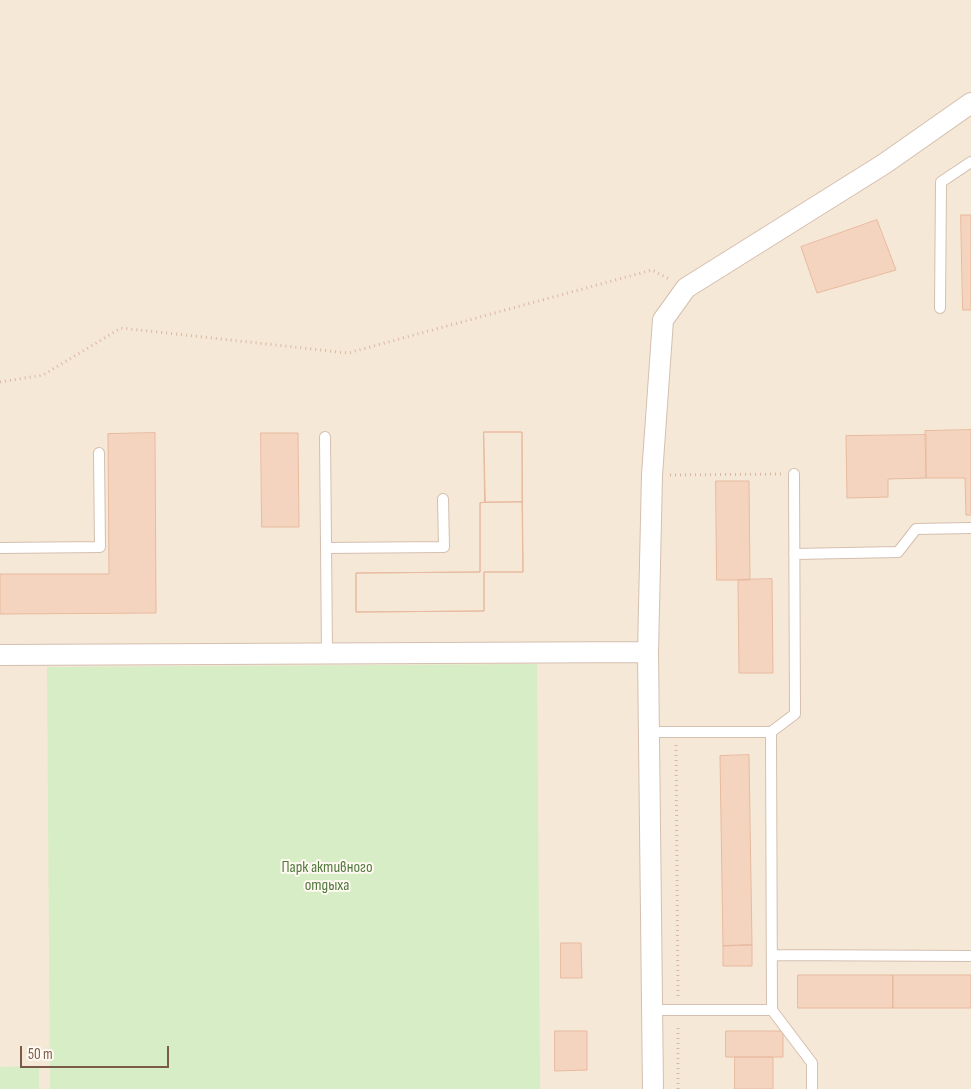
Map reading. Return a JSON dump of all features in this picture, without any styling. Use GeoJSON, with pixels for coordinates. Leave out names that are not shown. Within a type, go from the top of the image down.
{"type":"FeatureCollection","features":[{"type":"Feature","properties":{"kind":"street"},"geometry":{"type":"LineString","coordinates":[[653,1089],[648,652],[652,475],[663,320],[686,288],[884,164],[971,103]]}},
{"type":"Feature","properties":{"kind":"street"},"geometry":{"type":"LineString","coordinates":[[0,655],[648,652]]}},
{"type":"Feature","properties":{"kind":"lane"},"geometry":{"type":"LineString","coordinates":[[940,308],[941,182],[971,162]]}},
{"type":"Feature","properties":{"kind":"lane"},"geometry":{"type":"LineString","coordinates":[[325,437],[327,654]]}},
{"type":"Feature","properties":{"kind":"lane"},"geometry":{"type":"LineString","coordinates":[[0,548],[100,547],[99,453]]}},
{"type":"Feature","properties":{"kind":"lane"},"geometry":{"type":"LineString","coordinates":[[650,732],[771,732],[795,714],[794,474]]}},
{"type":"Feature","properties":{"kind":"lane"},"geometry":{"type":"LineString","coordinates":[[326,548],[444,547],[443,499]]}},
{"type":"Feature","properties":{"kind":"lane"},"geometry":{"type":"LineString","coordinates":[[794,554],[898,552],[916,529],[971,528]]}},
{"type":"Feature","properties":{"kind":"lane"},"geometry":{"type":"LineString","coordinates":[[771,732],[772,1010],[812,1063],[812,1089]]}},
{"type":"Feature","properties":{"kind":"lane"},"geometry":{"type":"LineString","coordinates":[[772,955],[971,956]]}},
{"type":"Feature","properties":{"kind":"lane"},"geometry":{"type":"LineString","coordinates":[[653,1010],[772,1010]]}},
{"type":"Feature","properties":{"kind":"path"},"geometry":{"type":"LineString","coordinates":[[0,382],[43,375],[121,328],[348,353],[652,270],[686,288]]}},
{"type":"Feature","properties":{"kind":"path"},"geometry":{"type":"LineString","coordinates":[[652,475],[794,474]]}},
{"type":"Feature","properties":{"kind":"path"},"geometry":{"type":"LineString","coordinates":[[675,732],[678,1089]]}},
{"type":"Feature","properties":{"kind":"shaded area"},"geometry":{"type":"Polygon","coordinates":[[[0,0],[971,0],[971,1089],[0,1089],[0,0]]]}},
{"type":"Feature","properties":{"kind":"green space","name":"Парк активного отдыха"},"geometry":{"type":"Polygon","coordinates":[[[537,664],[540,1089],[50,1089],[47,667],[537,664]]]}},
{"type":"Feature","properties":{"kind":"green space"},"geometry":{"type":"Polygon","coordinates":[[[39,1066],[39,1089],[0,1089],[0,1067],[39,1066]]]}},
{"type":"Feature","properties":{"kind":"building"},"geometry":{"type":"Polygon","coordinates":[[[961,215],[971,215],[971,310],[963,310],[961,215]]]}},
{"type":"Feature","properties":{"kind":"building"},"geometry":{"type":"Polygon","coordinates":[[[877,220],[896,270],[817,293],[801,247],[877,220]]]}},
{"type":"Feature","properties":{"kind":"building"},"geometry":{"type":"Polygon","coordinates":[[[971,430],[971,515],[966,515],[965,478],[926,478],[925,431],[971,430]]]}},
{"type":"Feature","properties":{"kind":"building"},"geometry":{"type":"Polygon","coordinates":[[[484,432],[522,432],[522,502],[485,502],[484,432]]]}},
{"type":"Feature","properties":{"kind":"building"},"geometry":{"type":"Polygon","coordinates":[[[484,432],[522,432],[523,572],[484,572],[484,611],[356,612],[356,573],[480,572],[480,503],[485,502],[484,432]]]}},
{"type":"Feature","properties":{"kind":"building"},"geometry":{"type":"Polygon","coordinates":[[[155,433],[156,613],[0,614],[0,574],[109,574],[108,434],[155,433]]]}},
{"type":"Feature","properties":{"kind":"building"},"geometry":{"type":"Polygon","coordinates":[[[261,433],[298,433],[299,527],[262,527],[261,433]]]}},
{"type":"Feature","properties":{"kind":"building"},"geometry":{"type":"Polygon","coordinates":[[[926,435],[926,478],[888,479],[888,497],[847,498],[846,436],[926,435]]]}},
{"type":"Feature","properties":{"kind":"building"},"geometry":{"type":"Polygon","coordinates":[[[716,481],[749,481],[750,580],[717,580],[716,481]]]}},
{"type":"Feature","properties":{"kind":"building"},"geometry":{"type":"Polygon","coordinates":[[[522,502],[523,572],[484,572],[484,611],[356,612],[356,573],[480,572],[480,503],[522,502]]]}},
{"type":"Feature","properties":{"kind":"building"},"geometry":{"type":"Polygon","coordinates":[[[772,579],[773,673],[739,673],[738,580],[772,579]]]}},
{"type":"Feature","properties":{"kind":"building"},"geometry":{"type":"Polygon","coordinates":[[[749,755],[752,945],[723,946],[720,756],[749,755]]]}},
{"type":"Feature","properties":{"kind":"building"},"geometry":{"type":"Polygon","coordinates":[[[561,943],[581,943],[582,978],[561,978],[561,943]]]}},
{"type":"Feature","properties":{"kind":"building"},"geometry":{"type":"Polygon","coordinates":[[[752,945],[752,966],[723,966],[723,946],[752,945]]]}},
{"type":"Feature","properties":{"kind":"building"},"geometry":{"type":"Polygon","coordinates":[[[798,975],[893,975],[893,1008],[798,1008],[798,975]]]}},
{"type":"Feature","properties":{"kind":"building"},"geometry":{"type":"Polygon","coordinates":[[[893,975],[971,975],[971,1008],[893,1008],[893,975]]]}},
{"type":"Feature","properties":{"kind":"building"},"geometry":{"type":"Polygon","coordinates":[[[555,1031],[587,1031],[587,1070],[555,1071],[555,1031]]]}},
{"type":"Feature","properties":{"kind":"building"},"geometry":{"type":"Polygon","coordinates":[[[726,1031],[783,1031],[783,1057],[726,1057],[726,1031]]]}},
{"type":"Feature","properties":{"kind":"building"},"geometry":{"type":"Polygon","coordinates":[[[735,1057],[773,1057],[773,1089],[735,1089],[735,1057]]]}}]}
